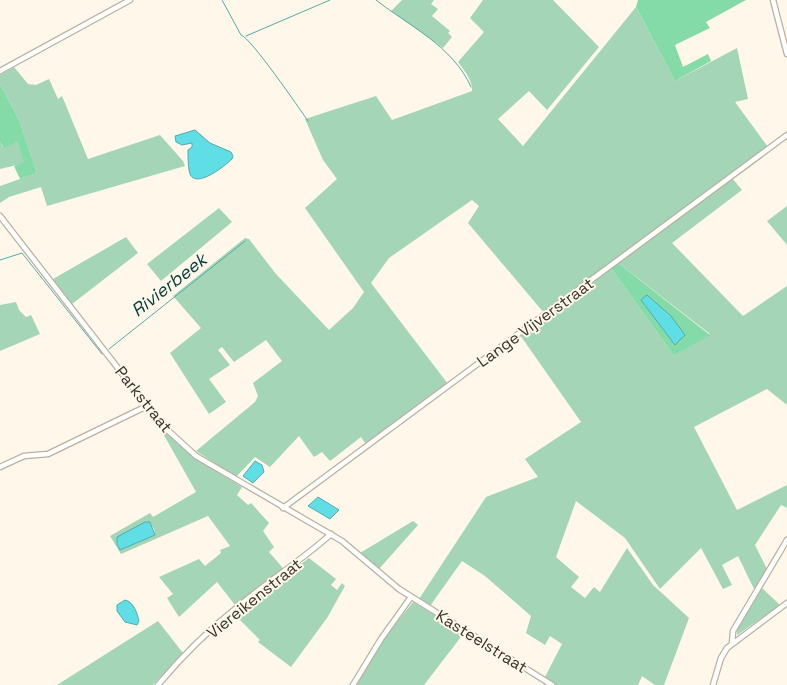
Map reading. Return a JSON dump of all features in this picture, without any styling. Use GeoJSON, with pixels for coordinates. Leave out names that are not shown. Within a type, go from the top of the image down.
{"type":"FeatureCollection","features":[{"type":"Feature","properties":{"kind":"street"},"geometry":{"type":"LineString","coordinates":[[0,72],[131,0]]}},
{"type":"Feature","properties":{"kind":"street"},"geometry":{"type":"LineString","coordinates":[[774,0],[787,54]]}},
{"type":"Feature","properties":{"kind":"street","name":"Lange Vijverstraat"},"geometry":{"type":"LineString","coordinates":[[283,508],[787,135]]}},
{"type":"Feature","properties":{"kind":"street","name":"Parkstraat"},"geometry":{"type":"LineString","coordinates":[[0,216],[162,425],[196,456],[283,508],[331,534]]}},
{"type":"Feature","properties":{"kind":"street"},"geometry":{"type":"LineString","coordinates":[[0,467],[24,456],[48,454],[147,406]]}},
{"type":"Feature","properties":{"kind":"street","name":"Kasteelstraat"},"geometry":{"type":"LineString","coordinates":[[331,534],[412,597],[552,685]]}},
{"type":"Feature","properties":{"kind":"street","name":"Viereikenstraat"},"geometry":{"type":"LineString","coordinates":[[158,685],[185,654],[238,606],[293,567],[331,534]]}},
{"type":"Feature","properties":{"kind":"street"},"geometry":{"type":"LineString","coordinates":[[732,644],[733,631],[787,540]]}},
{"type":"Feature","properties":{"kind":"street"},"geometry":{"type":"LineString","coordinates":[[353,685],[381,639],[412,597]]}},
{"type":"Feature","properties":{"kind":"street"},"geometry":{"type":"LineString","coordinates":[[713,685],[721,658],[732,644],[787,603]]}},
{"type":"Feature","properties":{"kind":"green space"},"geometry":{"type":"Polygon","coordinates":[[[402,0],[434,0],[431,4],[438,9],[432,16],[450,31],[448,33],[452,37],[443,48],[391,11],[402,0]]]}},
{"type":"Feature","properties":{"kind":"green space"},"geometry":{"type":"Polygon","coordinates":[[[483,0],[553,0],[599,47],[547,110],[529,91],[498,119],[523,146],[636,7],[675,81],[737,48],[748,99],[735,102],[768,147],[544,313],[468,223],[479,206],[472,200],[389,258],[371,283],[448,384],[366,444],[361,437],[330,461],[322,452],[314,457],[299,436],[270,467],[255,457],[236,477],[196,451],[255,402],[258,396],[253,383],[282,361],[266,340],[234,362],[222,347],[218,350],[230,365],[209,379],[226,402],[209,414],[170,353],[201,328],[173,296],[245,238],[249,239],[276,274],[329,330],[353,308],[364,292],[305,208],[337,179],[323,160],[305,119],[376,96],[392,120],[472,91],[470,80],[458,62],[484,32],[470,18],[483,0]]]}},
{"type":"Feature","properties":{"kind":"green space"},"geometry":{"type":"Polygon","coordinates":[[[638,0],[746,0],[706,22],[710,28],[675,45],[683,67],[708,54],[711,61],[675,81],[636,7],[638,0]]]}},
{"type":"Feature","properties":{"kind":"green space"},"geometry":{"type":"Polygon","coordinates":[[[14,67],[28,84],[36,85],[49,79],[58,99],[62,96],[88,159],[160,135],[183,161],[185,166],[47,206],[41,187],[9,197],[0,203],[0,186],[37,173],[19,120],[0,84],[0,75],[14,67]]]}},
{"type":"Feature","properties":{"kind":"green space"},"geometry":{"type":"Polygon","coordinates":[[[0,84],[19,120],[37,173],[20,179],[14,166],[24,162],[17,142],[4,148],[0,142],[0,84]]]}},
{"type":"Feature","properties":{"kind":"green space"},"geometry":{"type":"Polygon","coordinates":[[[0,142],[3,147],[17,142],[25,163],[0,169],[0,142]]]}},
{"type":"Feature","properties":{"kind":"green space"},"geometry":{"type":"Polygon","coordinates":[[[732,178],[742,190],[672,243],[743,316],[787,286],[787,405],[767,389],[694,427],[737,510],[787,485],[787,508],[781,505],[755,545],[767,569],[755,591],[738,556],[722,565],[732,585],[723,589],[701,548],[660,589],[625,538],[576,501],[556,557],[579,577],[571,587],[585,598],[594,587],[600,592],[627,548],[653,585],[689,618],[664,685],[655,685],[642,676],[638,685],[556,685],[545,677],[562,644],[550,636],[545,645],[526,633],[531,616],[485,576],[462,561],[430,606],[419,599],[486,497],[538,477],[525,459],[581,422],[520,335],[611,268],[674,356],[710,334],[618,263],[732,178]]]}},
{"type":"Feature","properties":{"kind":"green space"},"geometry":{"type":"Polygon","coordinates":[[[787,206],[787,245],[767,221],[787,206]]]}},
{"type":"Feature","properties":{"kind":"green space"},"geometry":{"type":"Polygon","coordinates":[[[219,208],[232,222],[161,281],[147,264],[219,208]]]}},
{"type":"Feature","properties":{"kind":"green space"},"geometry":{"type":"Polygon","coordinates":[[[126,237],[138,253],[72,304],[53,279],[126,237]]]}},
{"type":"Feature","properties":{"kind":"green space"},"geometry":{"type":"Polygon","coordinates":[[[618,263],[710,335],[674,356],[611,268],[618,263]]]}},
{"type":"Feature","properties":{"kind":"green space"},"geometry":{"type":"Polygon","coordinates":[[[16,302],[19,310],[26,317],[31,315],[40,334],[0,351],[0,305],[16,302]]]}},
{"type":"Feature","properties":{"kind":"green space"},"geometry":{"type":"Polygon","coordinates":[[[160,428],[199,461],[242,487],[237,495],[248,505],[251,503],[269,523],[263,531],[274,547],[269,552],[282,567],[282,571],[235,605],[217,582],[179,617],[167,598],[173,594],[159,577],[199,559],[205,566],[221,553],[220,550],[230,546],[208,516],[121,554],[110,536],[150,513],[153,517],[196,492],[160,428]],[[150,522],[117,544],[120,550],[155,535],[150,522]]]}},
{"type":"Feature","properties":{"kind":"green space"},"geometry":{"type":"Polygon","coordinates":[[[413,521],[418,525],[379,569],[360,553],[413,521]]]}},
{"type":"Feature","properties":{"kind":"green space"},"geometry":{"type":"Polygon","coordinates":[[[309,558],[336,579],[331,585],[337,590],[342,583],[345,586],[327,618],[291,667],[258,642],[260,640],[234,614],[309,558]]]}},
{"type":"Feature","properties":{"kind":"green space"},"geometry":{"type":"Polygon","coordinates":[[[762,588],[780,605],[737,635],[737,628],[762,588]]]}},
{"type":"Feature","properties":{"kind":"green space"},"geometry":{"type":"Polygon","coordinates":[[[413,602],[464,633],[424,685],[355,685],[381,642],[413,602]]]}},
{"type":"Feature","properties":{"kind":"green space"},"geometry":{"type":"Polygon","coordinates":[[[158,621],[183,653],[153,685],[57,685],[158,621]]]}},
{"type":"Feature","properties":{"kind":"water"},"geometry":{"type":"Polygon","coordinates":[[[195,130],[210,143],[231,152],[233,156],[232,159],[217,171],[196,179],[191,176],[189,170],[188,150],[192,147],[192,143],[182,145],[176,142],[175,136],[195,130]]]}},
{"type":"Feature","properties":{"kind":"water"},"geometry":{"type":"Polygon","coordinates":[[[647,295],[671,316],[685,335],[675,345],[641,300],[647,295]]]}},
{"type":"Feature","properties":{"kind":"water"},"geometry":{"type":"Polygon","coordinates":[[[255,461],[262,465],[264,472],[253,483],[243,476],[255,461]]]}},
{"type":"Feature","properties":{"kind":"water"},"geometry":{"type":"Polygon","coordinates":[[[318,497],[339,510],[330,519],[308,506],[318,497]]]}},
{"type":"Feature","properties":{"kind":"water"},"geometry":{"type":"Polygon","coordinates":[[[145,522],[150,522],[155,535],[120,550],[117,544],[117,537],[145,522]]]}},
{"type":"Feature","properties":{"kind":"water"},"geometry":{"type":"Polygon","coordinates":[[[125,600],[135,608],[139,621],[137,625],[125,622],[117,611],[117,605],[125,600]]]}},
{"type":"Feature","properties":{"kind":"waterway","name":"Rivierbeek"},"geometry":{"type":"LineString","coordinates":[[222,0],[241,35],[264,60],[308,121]]}},
{"type":"Feature","properties":{"kind":"waterway"},"geometry":{"type":"LineString","coordinates":[[246,36],[330,0]]}},
{"type":"Feature","properties":{"kind":"waterway"},"geometry":{"type":"LineString","coordinates":[[376,0],[442,48],[463,73],[471,87]]}},
{"type":"Feature","properties":{"kind":"waterway","name":"Rivierbeek"},"geometry":{"type":"LineString","coordinates":[[109,349],[245,241]]}},
{"type":"Feature","properties":{"kind":"waterway","name":"Rivierbeek"},"geometry":{"type":"LineString","coordinates":[[0,260],[22,253],[102,354]]}}]}
